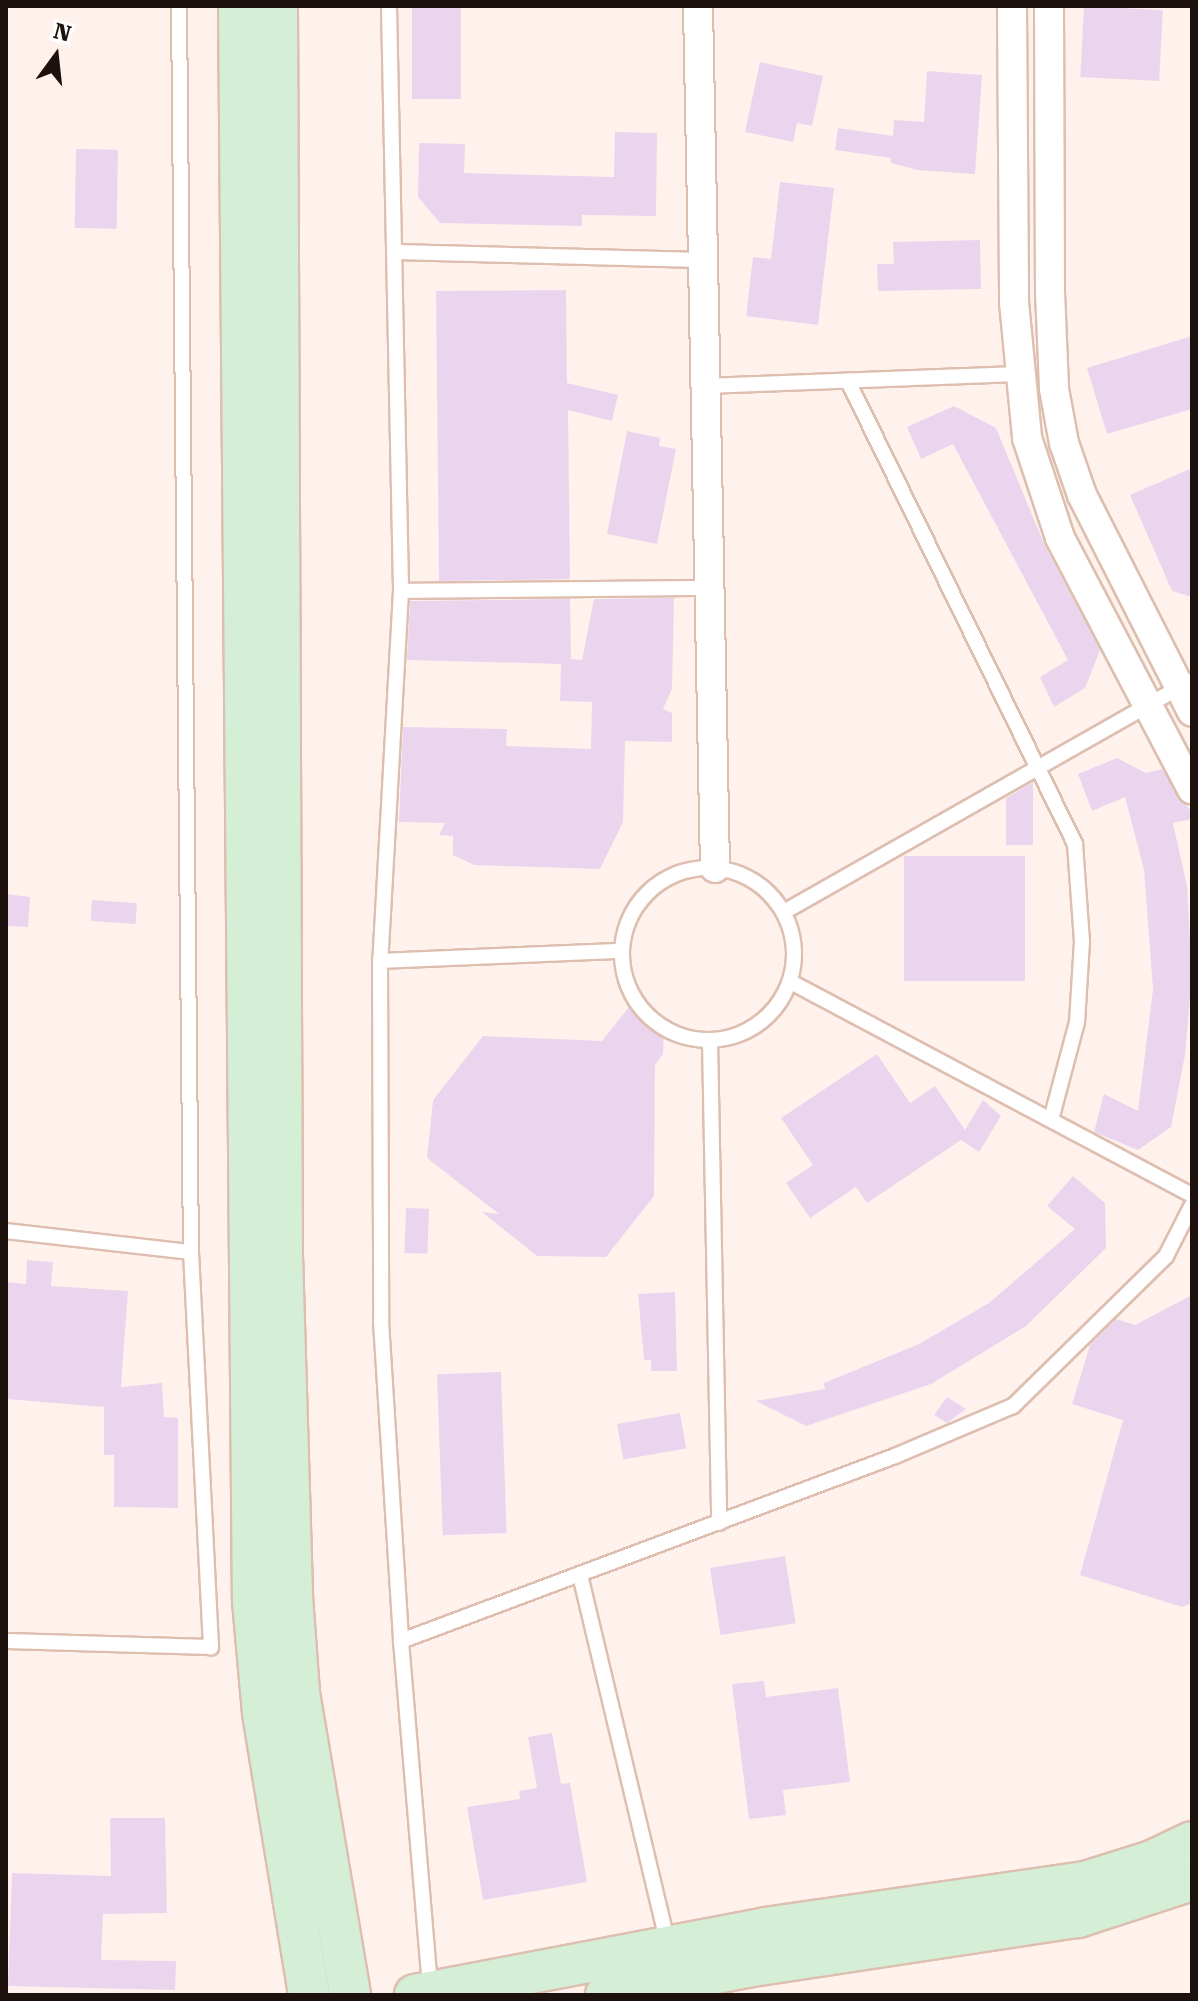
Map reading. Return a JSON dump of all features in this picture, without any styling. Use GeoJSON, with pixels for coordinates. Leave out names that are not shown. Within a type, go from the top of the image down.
{"type":"FeatureCollection","features":[{"type":"Feature","properties":{"kind":"main road"},"geometry":{"type":"LineString","coordinates":[[239,6],[253,1601],[263,1713],[309,1995]]}},
{"type":"Feature","properties":{"kind":"main road"},"geometry":{"type":"LineString","coordinates":[[277,6],[282,1255],[292,1597],[299,1693],[350,1995]]}},
{"type":"Feature","properties":{"kind":"main road"},"geometry":{"type":"LineString","coordinates":[[423,1994],[668,1947],[1085,1882],[1152,1861],[1192,1842]]}},
{"type":"Feature","properties":{"kind":"main road"},"geometry":{"type":"LineString","coordinates":[[606,1995],[746,1967],[1078,1917],[1192,1880]]}},
{"type":"Feature","properties":{"kind":"street"},"geometry":{"type":"LineString","coordinates":[[698,6],[715,868]]}},
{"type":"Feature","properties":{"kind":"street"},"geometry":{"type":"LineString","coordinates":[[1012,6],[1018,374],[1027,438],[1060,538],[1192,789]]}},
{"type":"Feature","properties":{"kind":"street"},"geometry":{"type":"LineString","coordinates":[[1049,6],[1050,292],[1054,389],[1064,443],[1082,495],[1188,693]]}},
{"type":"Feature","properties":{"kind":"lane"},"geometry":{"type":"LineString","coordinates":[[6,1641],[211,1647],[191,1252],[179,6]]}},
{"type":"Feature","properties":{"kind":"lane"},"geometry":{"type":"LineString","coordinates":[[389,6],[401,591],[380,961],[381,1321],[423,1994]]}},
{"type":"Feature","properties":{"kind":"lane"},"geometry":{"type":"LineString","coordinates":[[394,252],[703,260]]}},
{"type":"Feature","properties":{"kind":"lane"},"geometry":{"type":"LineString","coordinates":[[706,386],[1018,374]]}},
{"type":"Feature","properties":{"kind":"lane"},"geometry":{"type":"LineString","coordinates":[[848,381],[1075,844],[1082,941],[1077,1022],[1051,1120]]}},
{"type":"Feature","properties":{"kind":"lane"},"geometry":{"type":"LineString","coordinates":[[401,591],[710,588]]}},
{"type":"Feature","properties":{"kind":"lane"},"geometry":{"type":"LineString","coordinates":[[784,912],[1150,704],[1188,693]]}},
{"type":"Feature","properties":{"kind":"lane"},"geometry":{"type":"LineString","coordinates":[[715,868],[754,882],[784,912],[793,934],[791,982],[778,1006],[760,1024],[710,1041],[682,1037],[657,1024],[637,1004],[625,979],[621,951],[627,924],[651,890],[687,870],[715,868]]}},
{"type":"Feature","properties":{"kind":"lane"},"geometry":{"type":"LineString","coordinates":[[380,961],[621,951]]}},
{"type":"Feature","properties":{"kind":"lane"},"geometry":{"type":"LineString","coordinates":[[791,982],[1192,1195]]}},
{"type":"Feature","properties":{"kind":"lane"},"geometry":{"type":"LineString","coordinates":[[710,1041],[719,1523]]}},
{"type":"Feature","properties":{"kind":"lane"},"geometry":{"type":"LineString","coordinates":[[401,1641],[719,1523],[1013,1406],[1166,1256],[1192,1205]]}},
{"type":"Feature","properties":{"kind":"lane"},"geometry":{"type":"LineString","coordinates":[[6,1231],[191,1252]]}},
{"type":"Feature","properties":{"kind":"lane"},"geometry":{"type":"LineString","coordinates":[[580,1575],[668,1947]]}},
{"type":"Feature","properties":{"kind":"building"},"geometry":{"type":"Polygon","coordinates":[[[412,6],[461,6],[461,99],[412,99],[412,6]]]}},
{"type":"Feature","properties":{"kind":"building"},"geometry":{"type":"Polygon","coordinates":[[[1084,6],[1163,10],[1159,81],[1080,77],[1084,6]]]}},
{"type":"Feature","properties":{"kind":"building"},"geometry":{"type":"Polygon","coordinates":[[[760,62],[823,76],[812,126],[797,123],[793,142],[745,132],[760,62]]]}},
{"type":"Feature","properties":{"kind":"building"},"geometry":{"type":"Polygon","coordinates":[[[927,71],[982,75],[975,174],[917,170],[891,163],[891,158],[835,150],[838,128],[893,136],[894,120],[924,122],[927,71]]]}},
{"type":"Feature","properties":{"kind":"building"},"geometry":{"type":"Polygon","coordinates":[[[615,132],[657,133],[656,216],[582,215],[582,226],[440,223],[418,197],[419,143],[465,144],[464,173],[614,177],[615,132]]]}},
{"type":"Feature","properties":{"kind":"building"},"geometry":{"type":"Polygon","coordinates":[[[76,149],[118,150],[117,229],[75,228],[76,149]]]}},
{"type":"Feature","properties":{"kind":"building"},"geometry":{"type":"Polygon","coordinates":[[[780,182],[834,188],[818,325],[746,316],[753,257],[771,259],[780,182]]]}},
{"type":"Feature","properties":{"kind":"building"},"geometry":{"type":"Polygon","coordinates":[[[980,240],[981,289],[878,291],[877,264],[894,264],[893,242],[980,240]]]}},
{"type":"Feature","properties":{"kind":"building"},"geometry":{"type":"Polygon","coordinates":[[[566,290],[567,383],[618,395],[612,421],[568,410],[570,579],[439,581],[436,291],[566,290]]]}},
{"type":"Feature","properties":{"kind":"building"},"geometry":{"type":"Polygon","coordinates":[[[1192,336],[1192,409],[1107,434],[1087,368],[1192,336]]]}},
{"type":"Feature","properties":{"kind":"building"},"geometry":{"type":"Polygon","coordinates":[[[954,406],[996,428],[1045,546],[1100,650],[1085,688],[1054,707],[1040,677],[1068,660],[953,444],[921,459],[907,427],[954,406]]]}},
{"type":"Feature","properties":{"kind":"building"},"geometry":{"type":"Polygon","coordinates":[[[627,431],[660,438],[659,446],[676,449],[657,544],[607,534],[627,431]]]}},
{"type":"Feature","properties":{"kind":"building"},"geometry":{"type":"Polygon","coordinates":[[[1192,468],[1192,597],[1172,591],[1130,495],[1192,468]]]}},
{"type":"Feature","properties":{"kind":"building"},"geometry":{"type":"Polygon","coordinates":[[[674,598],[672,689],[663,709],[672,713],[672,742],[625,741],[623,822],[600,869],[474,865],[453,855],[453,836],[439,835],[445,823],[399,822],[403,727],[507,729],[506,746],[591,749],[592,702],[560,701],[561,664],[407,660],[410,601],[570,599],[571,659],[582,660],[594,599],[674,598]]]}},
{"type":"Feature","properties":{"kind":"building"},"geometry":{"type":"Polygon","coordinates":[[[1117,758],[1146,773],[1162,769],[1192,813],[1192,819],[1173,823],[1187,886],[1192,974],[1185,1055],[1171,1127],[1138,1150],[1094,1132],[1104,1094],[1138,1111],[1153,989],[1144,870],[1125,797],[1092,811],[1078,774],[1117,758]]]}},
{"type":"Feature","properties":{"kind":"building"},"geometry":{"type":"Polygon","coordinates":[[[1033,782],[1033,845],[1006,845],[1006,798],[1033,782]]]}},
{"type":"Feature","properties":{"kind":"building"},"geometry":{"type":"Polygon","coordinates":[[[904,856],[1025,856],[1025,981],[904,981],[904,856]]]}},
{"type":"Feature","properties":{"kind":"building"},"geometry":{"type":"Polygon","coordinates":[[[6,894],[30,897],[28,927],[6,926],[6,894]]]}},
{"type":"Feature","properties":{"kind":"building"},"geometry":{"type":"Polygon","coordinates":[[[92,900],[137,903],[135,924],[91,921],[92,900]]]}},
{"type":"Feature","properties":{"kind":"building"},"geometry":{"type":"Polygon","coordinates":[[[632,1003],[664,1028],[663,1054],[655,1065],[654,1196],[606,1257],[537,1256],[482,1212],[499,1214],[427,1158],[433,1100],[483,1036],[602,1041],[632,1003]]]}},
{"type":"Feature","properties":{"kind":"building"},"geometry":{"type":"Polygon","coordinates":[[[877,1054],[910,1103],[935,1086],[965,1130],[983,1100],[1001,1116],[979,1152],[961,1140],[867,1203],[856,1187],[810,1218],[786,1183],[813,1165],[781,1118],[877,1054]]]}},
{"type":"Feature","properties":{"kind":"building"},"geometry":{"type":"Polygon","coordinates":[[[1073,1176],[1105,1203],[1106,1248],[1026,1326],[931,1384],[806,1426],[756,1401],[825,1389],[824,1383],[919,1344],[989,1303],[1075,1229],[1047,1206],[1073,1176]]]}},
{"type":"Feature","properties":{"kind":"building"},"geometry":{"type":"Polygon","coordinates":[[[406,1208],[429,1209],[427,1254],[404,1253],[406,1208]]]}},
{"type":"Feature","properties":{"kind":"building"},"geometry":{"type":"Polygon","coordinates":[[[27,1260],[53,1262],[51,1286],[128,1291],[121,1387],[162,1383],[164,1417],[178,1418],[178,1508],[114,1507],[114,1455],[104,1455],[104,1407],[6,1399],[6,1282],[26,1284],[27,1260]]]}},
{"type":"Feature","properties":{"kind":"building"},"geometry":{"type":"Polygon","coordinates":[[[675,1292],[677,1371],[651,1371],[651,1360],[644,1360],[638,1294],[675,1292]]]}},
{"type":"Feature","properties":{"kind":"building"},"geometry":{"type":"Polygon","coordinates":[[[1192,1295],[1192,1603],[1182,1607],[1080,1575],[1123,1420],[1072,1404],[1090,1345],[1116,1319],[1135,1325],[1192,1295]]]}},
{"type":"Feature","properties":{"kind":"building"},"geometry":{"type":"Polygon","coordinates":[[[501,1372],[507,1533],[443,1535],[437,1374],[501,1372]]]}},
{"type":"Feature","properties":{"kind":"building"},"geometry":{"type":"Polygon","coordinates":[[[947,1397],[966,1409],[947,1423],[934,1415],[947,1397]]]}},
{"type":"Feature","properties":{"kind":"building"},"geometry":{"type":"Polygon","coordinates":[[[680,1413],[686,1448],[623,1460],[617,1424],[680,1413]]]}},
{"type":"Feature","properties":{"kind":"building"},"geometry":{"type":"Polygon","coordinates":[[[785,1556],[796,1623],[721,1635],[710,1568],[785,1556]]]}},
{"type":"Feature","properties":{"kind":"building"},"geometry":{"type":"Polygon","coordinates":[[[764,1681],[766,1697],[838,1688],[850,1782],[783,1790],[786,1815],[749,1819],[732,1684],[764,1681]]]}},
{"type":"Feature","properties":{"kind":"building"},"geometry":{"type":"Polygon","coordinates":[[[552,1733],[561,1784],[570,1783],[587,1882],[483,1900],[467,1807],[520,1799],[519,1791],[537,1788],[528,1737],[552,1733]]]}},
{"type":"Feature","properties":{"kind":"building"},"geometry":{"type":"Polygon","coordinates":[[[110,1818],[165,1818],[167,1913],[103,1914],[101,1960],[176,1961],[175,1990],[8,1986],[12,1873],[111,1876],[110,1818]]]}}]}
